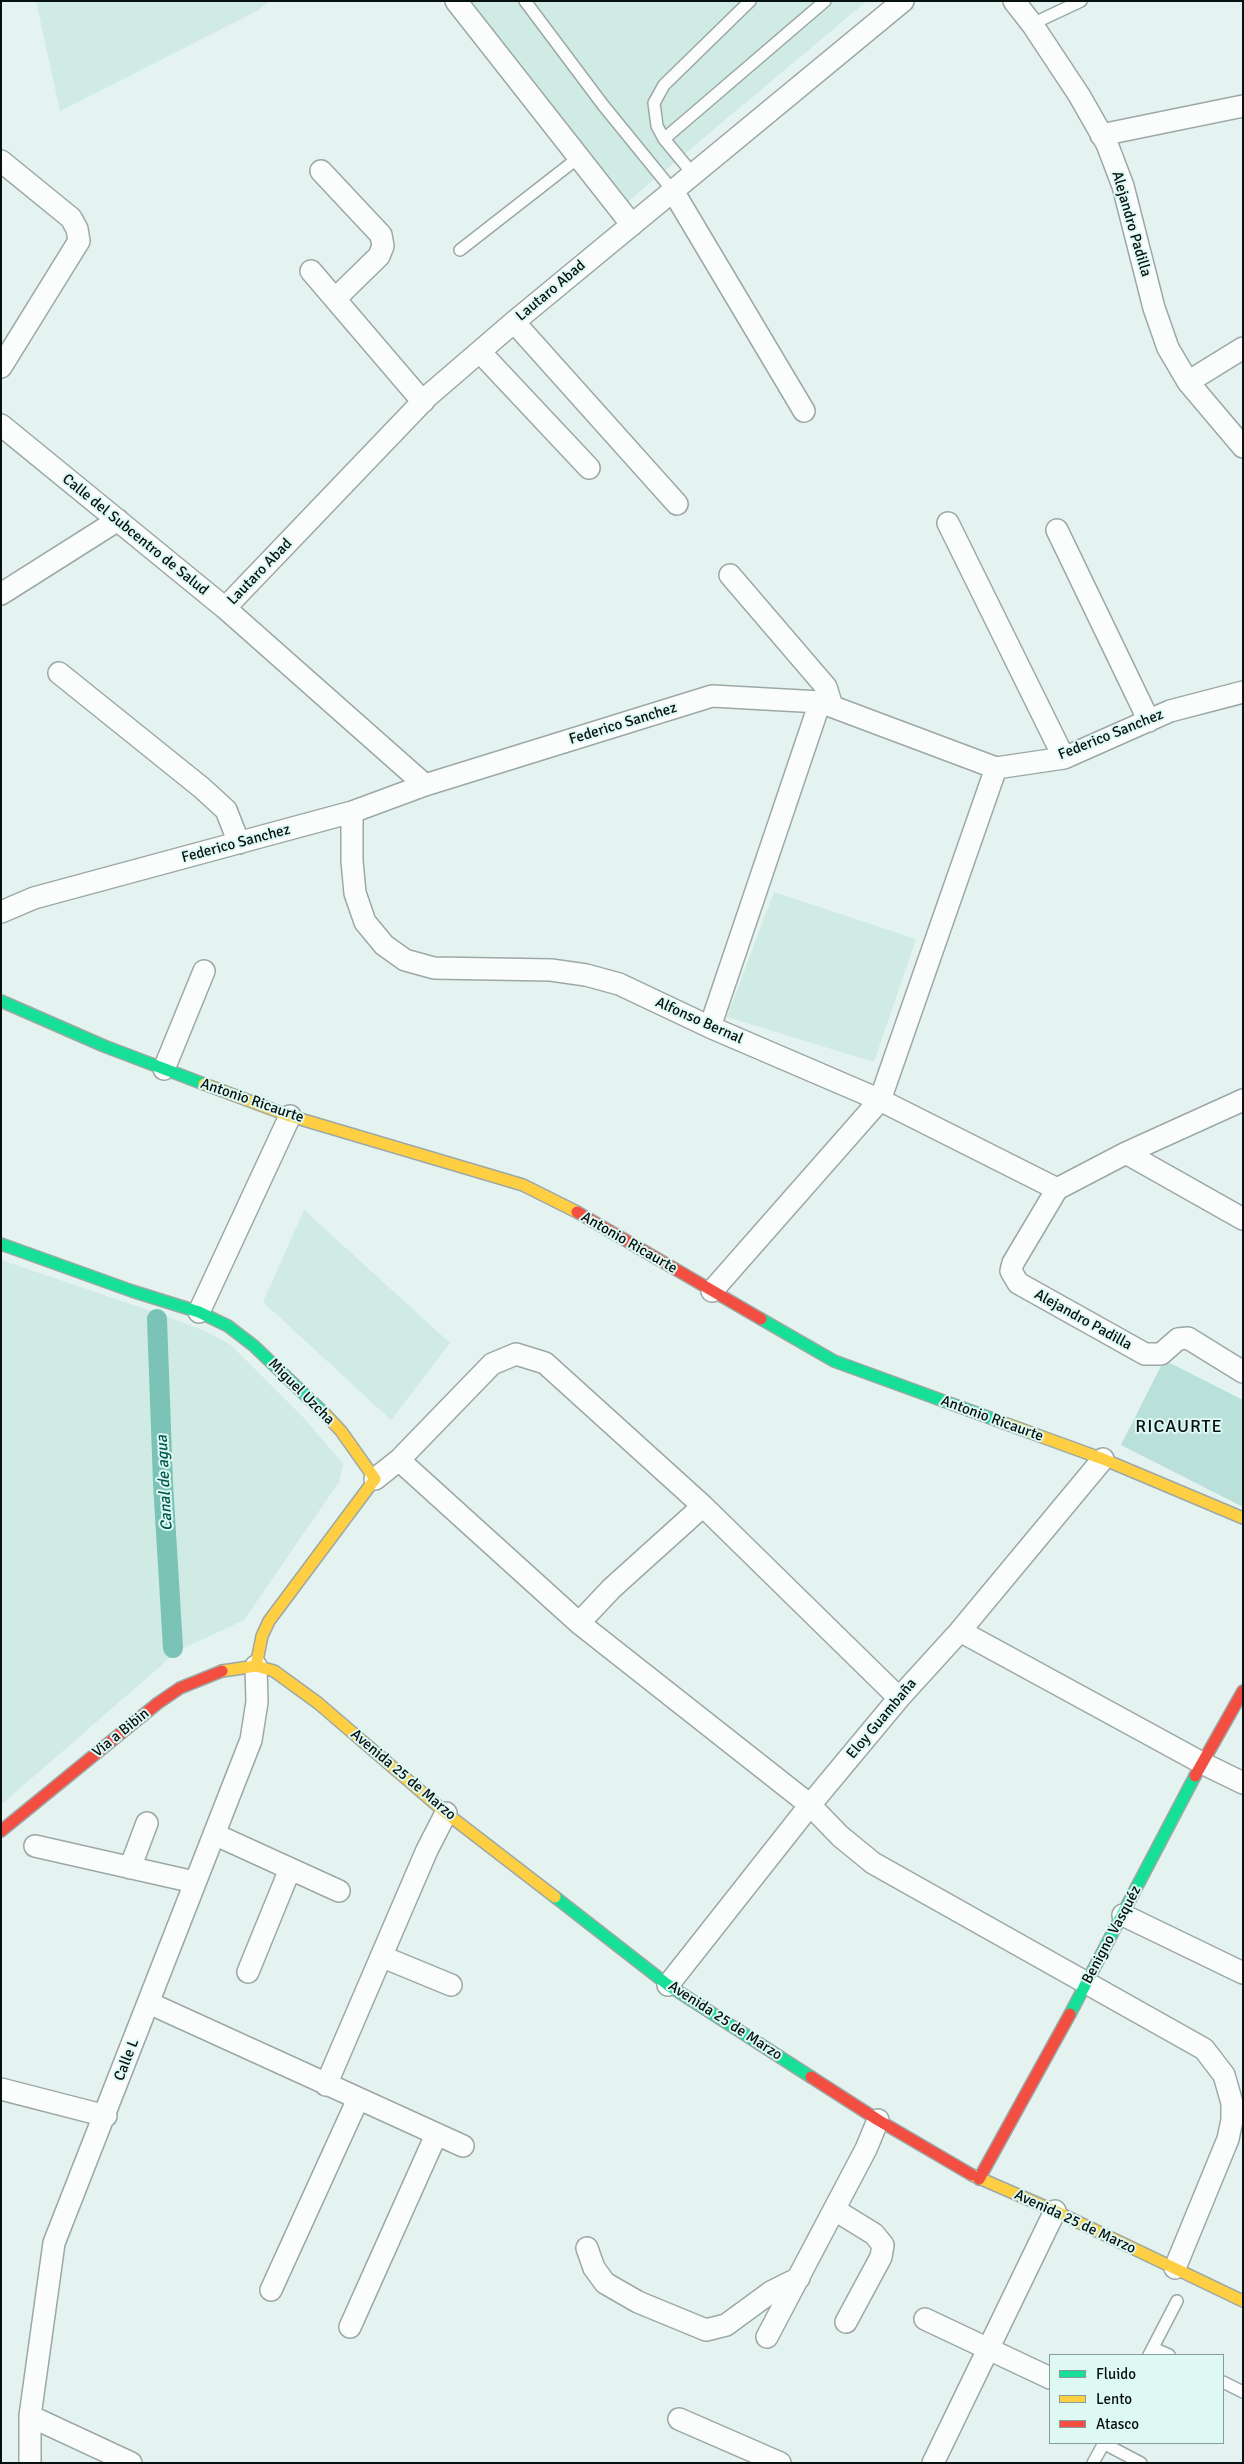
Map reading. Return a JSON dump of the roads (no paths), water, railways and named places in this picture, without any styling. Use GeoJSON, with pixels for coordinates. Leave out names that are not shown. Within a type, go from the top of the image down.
{"type":"FeatureCollection","features":[{"type":"Feature","properties":{"kind":"main road","name":"Antonio Ricaurte"},"geometry":{"type":"LineString","coordinates":[[1,1001],[164,1069],[290,1116],[523,1185],[571,1209],[834,1361],[1102,1459],[1243,1518]]}},
{"type":"Feature","properties":{"kind":"main road","name":"Miguel Uzcha"},"geometry":{"type":"LineString","coordinates":[[1,1244],[132,1291],[199,1312],[228,1326],[254,1346],[293,1382],[341,1431],[375,1479]]}},
{"type":"Feature","properties":{"kind":"main road"},"geometry":{"type":"LineString","coordinates":[[256,1666],[262,1636],[269,1621],[375,1479]]}},
{"type":"Feature","properties":{"kind":"main road","name":"Avenida 25 de Marzo"},"geometry":{"type":"LineString","coordinates":[[256,1666],[274,1671],[301,1689],[446,1813],[668,1985],[878,2120],[979,2178],[1055,2211],[1243,2301]]}},
{"type":"Feature","properties":{"kind":"main road","name":"Via a Bibin"},"geometry":{"type":"LineString","coordinates":[[1,1831],[158,1703],[180,1688],[215,1672],[256,1666]]}},
{"type":"Feature","properties":{"kind":"main road","name":"Benigno Vasquéz"},"geometry":{"type":"LineString","coordinates":[[979,2178],[1087,1983],[1202,1763],[1243,1691]]}},
{"type":"Feature","properties":{"kind":"street"},"geometry":{"type":"LineString","coordinates":[[456,1],[632,225]]}},
{"type":"Feature","properties":{"kind":"street","name":"Lautaro Abad"},"geometry":{"type":"LineString","coordinates":[[225,608],[423,402],[514,322],[903,1]]}},
{"type":"Feature","properties":{"kind":"street","name":"Alejandro Padilla"},"geometry":{"type":"LineString","coordinates":[[1014,1],[1032,24],[1079,95],[1101,135],[1123,186],[1154,308],[1168,348],[1188,382],[1243,447]]}},
{"type":"Feature","properties":{"kind":"street"},"geometry":{"type":"LineString","coordinates":[[1101,135],[1243,106]]}},
{"type":"Feature","properties":{"kind":"street"},"geometry":{"type":"LineString","coordinates":[[1,161],[70,218],[77,229],[79,241],[1,367]]}},
{"type":"Feature","properties":{"kind":"street"},"geometry":{"type":"LineString","coordinates":[[321,170],[381,235],[383,246],[379,256],[335,299]]}},
{"type":"Feature","properties":{"kind":"street"},"geometry":{"type":"LineString","coordinates":[[673,191],[804,411]]}},
{"type":"Feature","properties":{"kind":"street"},"geometry":{"type":"LineString","coordinates":[[311,271],[423,402]]}},
{"type":"Feature","properties":{"kind":"street"},"geometry":{"type":"LineString","coordinates":[[514,322],[677,504]]}},
{"type":"Feature","properties":{"kind":"street"},"geometry":{"type":"LineString","coordinates":[[1188,382],[1243,348]]}},
{"type":"Feature","properties":{"kind":"street"},"geometry":{"type":"LineString","coordinates":[[480,352],[589,468]]}},
{"type":"Feature","properties":{"kind":"street","name":"Calle del Subcentro de Salud"},"geometry":{"type":"LineString","coordinates":[[1,426],[225,608],[425,786]]}},
{"type":"Feature","properties":{"kind":"street"},"geometry":{"type":"LineString","coordinates":[[1,594],[118,520]]}},
{"type":"Feature","properties":{"kind":"street"},"geometry":{"type":"LineString","coordinates":[[948,523],[1064,758]]}},
{"type":"Feature","properties":{"kind":"street"},"geometry":{"type":"LineString","coordinates":[[1057,530],[1149,720]]}},
{"type":"Feature","properties":{"kind":"street"},"geometry":{"type":"LineString","coordinates":[[710,1027],[826,704],[826,687],[730,576]]}},
{"type":"Feature","properties":{"kind":"street"},"geometry":{"type":"LineString","coordinates":[[59,673],[202,788],[226,810],[239,843]]}},
{"type":"Feature","properties":{"kind":"street","name":"Federico Sanchez"},"geometry":{"type":"LineString","coordinates":[[1,912],[34,898],[352,812],[425,786],[712,696],[826,704],[996,768],[1064,758],[1170,711],[1243,692]]}},
{"type":"Feature","properties":{"kind":"street"},"geometry":{"type":"LineString","coordinates":[[712,1291],[880,1100],[996,768]]}},
{"type":"Feature","properties":{"kind":"street","name":"Alfonso Bernal"},"geometry":{"type":"LineString","coordinates":[[352,812],[354,885],[365,922],[384,945],[405,960],[434,968],[551,970],[586,975],[619,984],[710,1027],[880,1100],[1056,1189]]}},
{"type":"Feature","properties":{"kind":"street"},"geometry":{"type":"LineString","coordinates":[[164,1069],[204,971]]}},
{"type":"Feature","properties":{"kind":"street"},"geometry":{"type":"LineString","coordinates":[[1056,1189],[1126,1153],[1243,1100]]}},
{"type":"Feature","properties":{"kind":"street"},"geometry":{"type":"LineString","coordinates":[[199,1312],[290,1116]]}},
{"type":"Feature","properties":{"kind":"street"},"geometry":{"type":"LineString","coordinates":[[1126,1153],[1243,1219]]}},
{"type":"Feature","properties":{"kind":"street","name":"Alejandro Padilla"},"geometry":{"type":"LineString","coordinates":[[1056,1189],[1013,1263],[1012,1271],[1018,1283],[1145,1354],[1161,1354],[1178,1339],[1188,1338],[1243,1372]]}},
{"type":"Feature","properties":{"kind":"street"},"geometry":{"type":"LineString","coordinates":[[375,1479],[399,1460],[492,1364],[516,1354],[545,1363],[703,1506],[899,1698]]}},
{"type":"Feature","properties":{"kind":"street","name":"Eloy Guambaña"},"geometry":{"type":"LineString","coordinates":[[668,1985],[810,1805],[899,1698],[960,1631],[1102,1459]]}},
{"type":"Feature","properties":{"kind":"street"},"geometry":{"type":"LineString","coordinates":[[399,1460],[579,1623],[810,1805],[840,1836],[872,1863],[1204,2049],[1224,2075],[1229,2089],[1232,2120],[1228,2139],[1175,2268]]}},
{"type":"Feature","properties":{"kind":"street"},"geometry":{"type":"LineString","coordinates":[[579,1623],[612,1588],[703,1506]]}},
{"type":"Feature","properties":{"kind":"street"},"geometry":{"type":"LineString","coordinates":[[960,1631],[1202,1763],[1243,1783]]}},
{"type":"Feature","properties":{"kind":"street","name":"Calle L"},"geometry":{"type":"LineString","coordinates":[[30,2463],[30,2416],[54,2243],[106,2116],[194,1882],[251,1740],[257,1702],[256,1666]]}},
{"type":"Feature","properties":{"kind":"street"},"geometry":{"type":"LineString","coordinates":[[326,2085],[383,1957],[427,1850],[446,1813]]}},
{"type":"Feature","properties":{"kind":"street"},"geometry":{"type":"LineString","coordinates":[[130,1868],[147,1823]]}},
{"type":"Feature","properties":{"kind":"street"},"geometry":{"type":"LineString","coordinates":[[214,1834],[339,1891]]}},
{"type":"Feature","properties":{"kind":"street"},"geometry":{"type":"LineString","coordinates":[[35,1846],[194,1882]]}},
{"type":"Feature","properties":{"kind":"street"},"geometry":{"type":"LineString","coordinates":[[248,1972],[290,1869]]}},
{"type":"Feature","properties":{"kind":"street"},"geometry":{"type":"LineString","coordinates":[[1122,1915],[1243,1974]]}},
{"type":"Feature","properties":{"kind":"street"},"geometry":{"type":"LineString","coordinates":[[383,1957],[451,1985]]}},
{"type":"Feature","properties":{"kind":"street"},"geometry":{"type":"LineString","coordinates":[[149,2003],[463,2146]]}},
{"type":"Feature","properties":{"kind":"street"},"geometry":{"type":"LineString","coordinates":[[1,2088],[106,2116]]}},
{"type":"Feature","properties":{"kind":"street"},"geometry":{"type":"LineString","coordinates":[[271,2290],[358,2099]]}},
{"type":"Feature","properties":{"kind":"street"},"geometry":{"type":"LineString","coordinates":[[767,2337],[866,2150],[878,2120]]}},
{"type":"Feature","properties":{"kind":"street"},"geometry":{"type":"LineString","coordinates":[[350,2327],[436,2135]]}},
{"type":"Feature","properties":{"kind":"street"},"geometry":{"type":"LineString","coordinates":[[835,2210],[874,2234],[882,2245],[881,2257],[846,2322]]}},
{"type":"Feature","properties":{"kind":"street"},"geometry":{"type":"LineString","coordinates":[[933,2463],[1055,2211]]}},
{"type":"Feature","properties":{"kind":"street"},"geometry":{"type":"LineString","coordinates":[[587,2248],[594,2268],[605,2284],[638,2302],[706,2330],[726,2325],[771,2292],[799,2278]]}},
{"type":"Feature","properties":{"kind":"street"},"geometry":{"type":"LineString","coordinates":[[925,2319],[1049,2378]]}},
{"type":"Feature","properties":{"kind":"street"},"geometry":{"type":"LineString","coordinates":[[30,2416],[132,2463]]}},
{"type":"Feature","properties":{"kind":"street"},"geometry":{"type":"LineString","coordinates":[[679,2419],[780,2463]]}},
{"type":"Feature","properties":{"kind":"lane"},"geometry":{"type":"LineString","coordinates":[[525,1],[602,106],[673,191]]}},
{"type":"Feature","properties":{"kind":"lane"},"geometry":{"type":"LineString","coordinates":[[693,174],[664,139],[657,126],[654,103],[664,84],[750,1]]}},
{"type":"Feature","properties":{"kind":"lane"},"geometry":{"type":"LineString","coordinates":[[664,139],[826,1]]}},
{"type":"Feature","properties":{"kind":"lane"},"geometry":{"type":"LineString","coordinates":[[1032,24],[1081,1]]}},
{"type":"Feature","properties":{"kind":"lane"},"geometry":{"type":"LineString","coordinates":[[460,250],[578,158]]}},
{"type":"Feature","properties":{"kind":"lane"},"geometry":{"type":"LineString","coordinates":[[1164,2354],[1151,2351],[1177,2302]]}},
{"type":"Feature","properties":{"kind":"lane"},"geometry":{"type":"LineString","coordinates":[[1224,2382],[1243,2392]]}},
{"type":"Feature","properties":{"kind":"lane"},"geometry":{"type":"LineString","coordinates":[[1093,2463],[1103,2444]]}},
{"type":"Feature","properties":{"kind":"lane"},"geometry":{"type":"LineString","coordinates":[[1106,2444],[1141,2463]]}},
{"type":"Feature","properties":{"kind":"waterway","name":"Canal de agua"},"geometry":{"type":"LineString","coordinates":[[157,1319],[163,1483],[173,1648]]}},
{"type":"Feature","properties":{"kind":"district","name":"RICAURTE"},"geometry":{"type":"Point","coordinates":[1179,1427]}}]}
